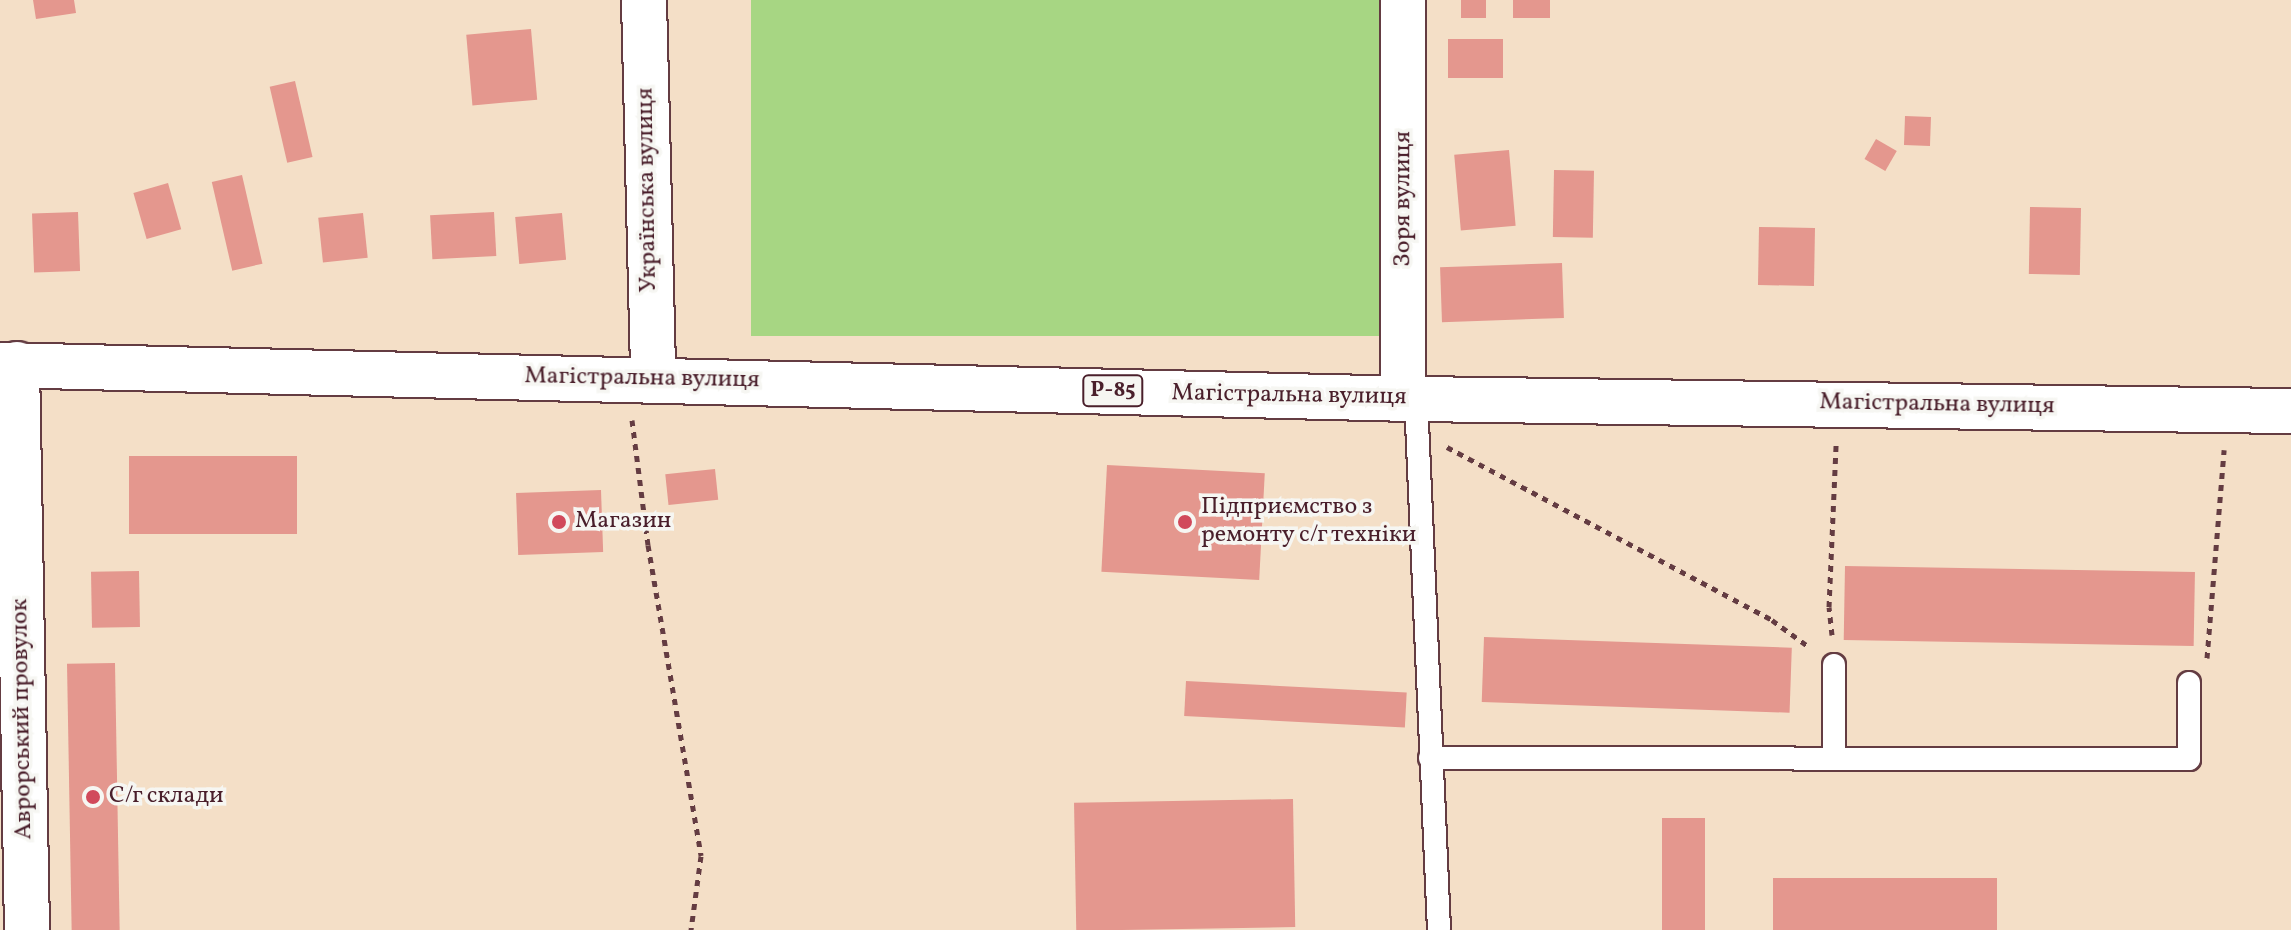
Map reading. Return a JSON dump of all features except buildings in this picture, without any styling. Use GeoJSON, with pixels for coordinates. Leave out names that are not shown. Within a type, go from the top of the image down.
{"type":"FeatureCollection","features":[{"type":"Feature","properties":{"kind":"main road","name":"Українська вулиця"},"geometry":{"type":"LineString","coordinates":[[640,379],[644,0]]}},
{"type":"Feature","properties":{"kind":"main road","name":"Зоря вулиця"},"geometry":{"type":"LineString","coordinates":[[1403,0],[1410,399]]}},
{"type":"Feature","properties":{"kind":"main road","name":"Магістральна вулиця"},"geometry":{"type":"LineString","coordinates":[[9,365],[1410,399],[2286,411]]}},
{"type":"Feature","properties":{"kind":"main road","name":"Аврорський провулок"},"geometry":{"type":"LineString","coordinates":[[9,365],[27,930]]}},
{"type":"Feature","properties":{"kind":"lane"},"geometry":{"type":"LineString","coordinates":[[1410,399],[1439,930]]}},
{"type":"Feature","properties":{"kind":"lane"},"geometry":{"type":"LineString","coordinates":[[1834,665],[1834,758]]}},
{"type":"Feature","properties":{"kind":"lane"},"geometry":{"type":"LineString","coordinates":[[1430,758],[2189,759],[2189,683]]}},
{"type":"Feature","properties":{"kind":"path"},"geometry":{"type":"LineString","coordinates":[[640,379],[648,545],[701,856],[691,930]]}},
{"type":"Feature","properties":{"kind":"path"},"geometry":{"type":"LineString","coordinates":[[1834,665],[1829,607],[1838,404]]}},
{"type":"Feature","properties":{"kind":"path"},"geometry":{"type":"LineString","coordinates":[[2189,683],[2210,654],[2227,409]]}},
{"type":"Feature","properties":{"kind":"path"},"geometry":{"type":"LineString","coordinates":[[1443,445],[1772,620],[1834,665]]}},
{"type":"Feature","properties":{"kind":"green space"},"geometry":{"type":"Polygon","coordinates":[[[751,0],[1383,0],[1383,336],[751,336],[751,0]]]}},
{"type":"Feature","properties":{"kind":"place","name":"Магазин"},"geometry":{"type":"Point","coordinates":[559,522]}},
{"type":"Feature","properties":{"kind":"place","name":"Підприємство з ремонту с/г техніки"},"geometry":{"type":"Point","coordinates":[1185,522]}},
{"type":"Feature","properties":{"kind":"place","name":"С/г склади"},"geometry":{"type":"Point","coordinates":[93,797]}}]}
